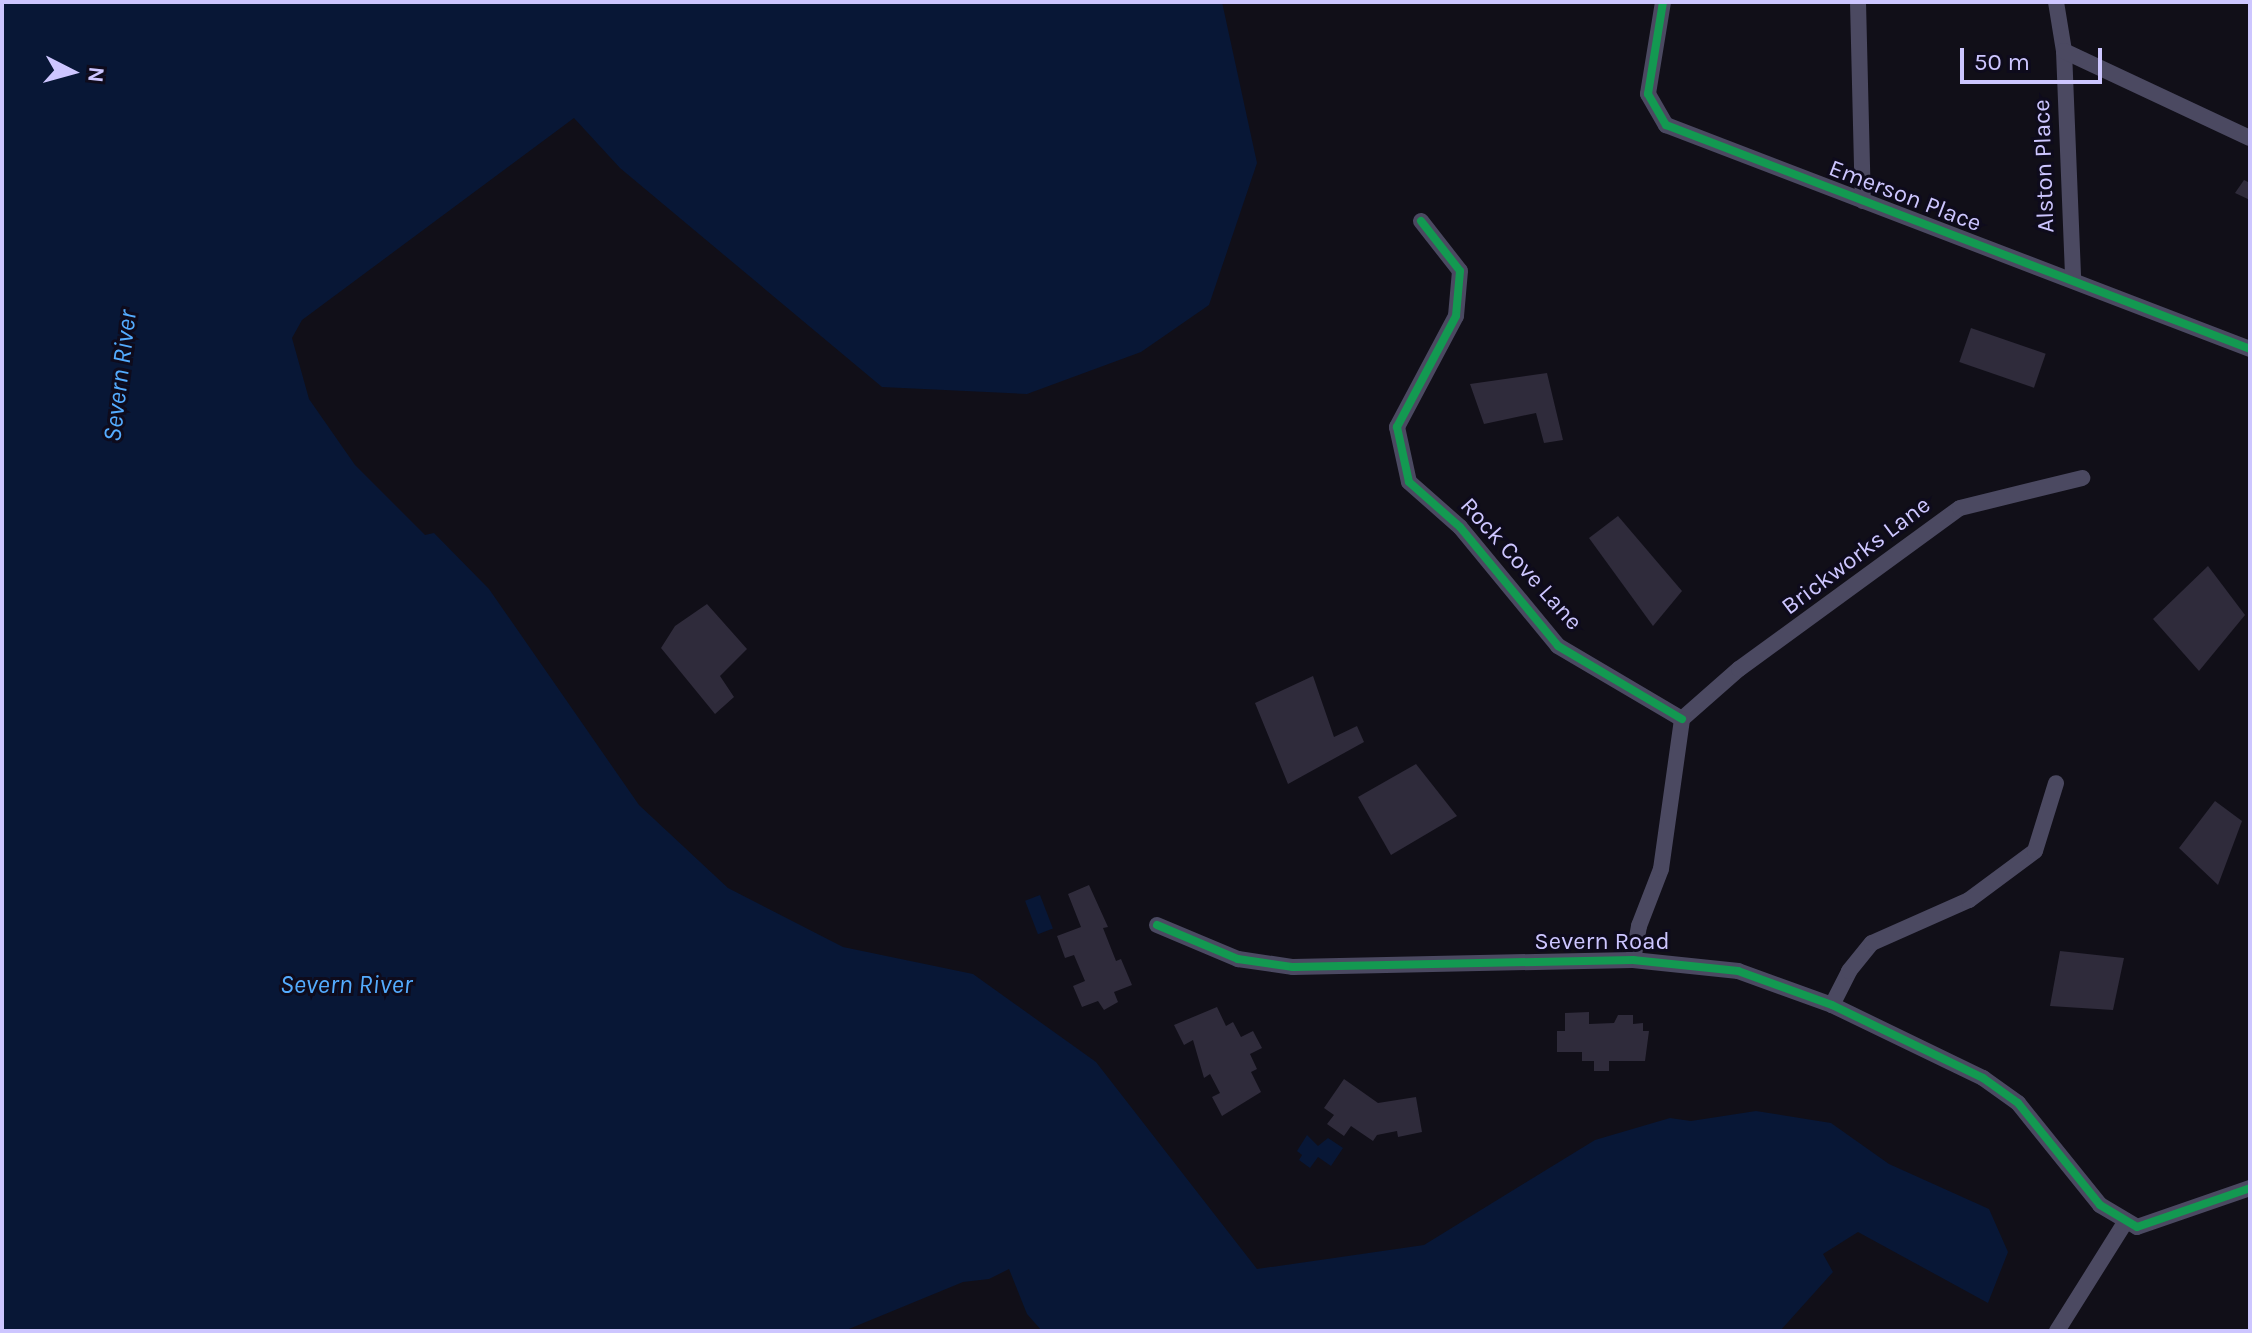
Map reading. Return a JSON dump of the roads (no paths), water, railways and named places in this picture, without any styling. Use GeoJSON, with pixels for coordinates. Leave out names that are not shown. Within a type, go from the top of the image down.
{"type":"FeatureCollection","features":[{"type":"Feature","properties":{"kind":"street","name":"Emerson Place"},"geometry":{"type":"LineString","coordinates":[[1663,2],[1648,94],[1666,125],[2250,349]]}},
{"type":"Feature","properties":{"kind":"street"},"geometry":{"type":"LineString","coordinates":[[1858,2],[1863,201]]}},
{"type":"Feature","properties":{"kind":"street","name":"Alston Place"},"geometry":{"type":"LineString","coordinates":[[2056,2],[2064,51],[2073,280]]}},
{"type":"Feature","properties":{"kind":"street"},"geometry":{"type":"LineString","coordinates":[[2064,51],[2250,138]]}},
{"type":"Feature","properties":{"kind":"street","name":"Rock Cove Lane"},"geometry":{"type":"LineString","coordinates":[[1421,221],[1460,271],[1456,316],[1397,427],[1409,482],[1460,527],[1558,646],[1682,719]]}},
{"type":"Feature","properties":{"kind":"street","name":"Brickworks Lane"},"geometry":{"type":"LineString","coordinates":[[1682,719],[1739,669],[1960,508],[2082,478]]}},
{"type":"Feature","properties":{"kind":"street"},"geometry":{"type":"LineString","coordinates":[[1633,960],[1639,926],[1661,869],[1682,719]]}},
{"type":"Feature","properties":{"kind":"street"},"geometry":{"type":"LineString","coordinates":[[1832,1005],[1849,971],[1872,943],[1969,900],[2035,851],[2056,783]]}},
{"type":"Feature","properties":{"kind":"street","name":"Severn Road"},"geometry":{"type":"LineString","coordinates":[[1157,925],[1238,959],[1293,967],[1633,960],[1738,971],[1832,1005],[1983,1078],[2018,1103],[2100,1205],[2126,1221]]}},
{"type":"Feature","properties":{"kind":"street"},"geometry":{"type":"LineString","coordinates":[[2057,1331],[2126,1221],[2137,1227],[2166,1220],[2250,1188]]}},
{"type":"Feature","properties":{"kind":"water","name":"Severn River"},"geometry":{"type":"Polygon","coordinates":[[[2,2],[1222,2],[1257,163],[1209,305],[1141,352],[1027,394],[882,387],[620,168],[574,118],[302,320],[292,338],[309,399],[355,465],[425,535],[434,533],[489,589],[639,805],[728,888],[843,947],[973,974],[1096,1062],[1257,1269],[1424,1245],[1595,1140],[1670,1118],[1691,1121],[1756,1111],[1831,1123],[1889,1164],[1989,1209],[2008,1252],[1988,1303],[1858,1232],[1823,1254],[1833,1272],[1780,1331],[1042,1331],[1027,1314],[1009,1269],[989,1279],[963,1282],[844,1331],[2,1331],[2,2]]]}},
{"type":"Feature","properties":{"kind":"water"},"geometry":{"type":"Polygon","coordinates":[[[1040,895],[1053,929],[1038,934],[1025,901],[1040,895]]]}},
{"type":"Feature","properties":{"kind":"water"},"geometry":{"type":"Polygon","coordinates":[[[1307,1135],[1318,1146],[1328,1138],[1343,1148],[1331,1166],[1318,1157],[1310,1168],[1299,1160],[1302,1155],[1297,1151],[1307,1135]]]}}]}
